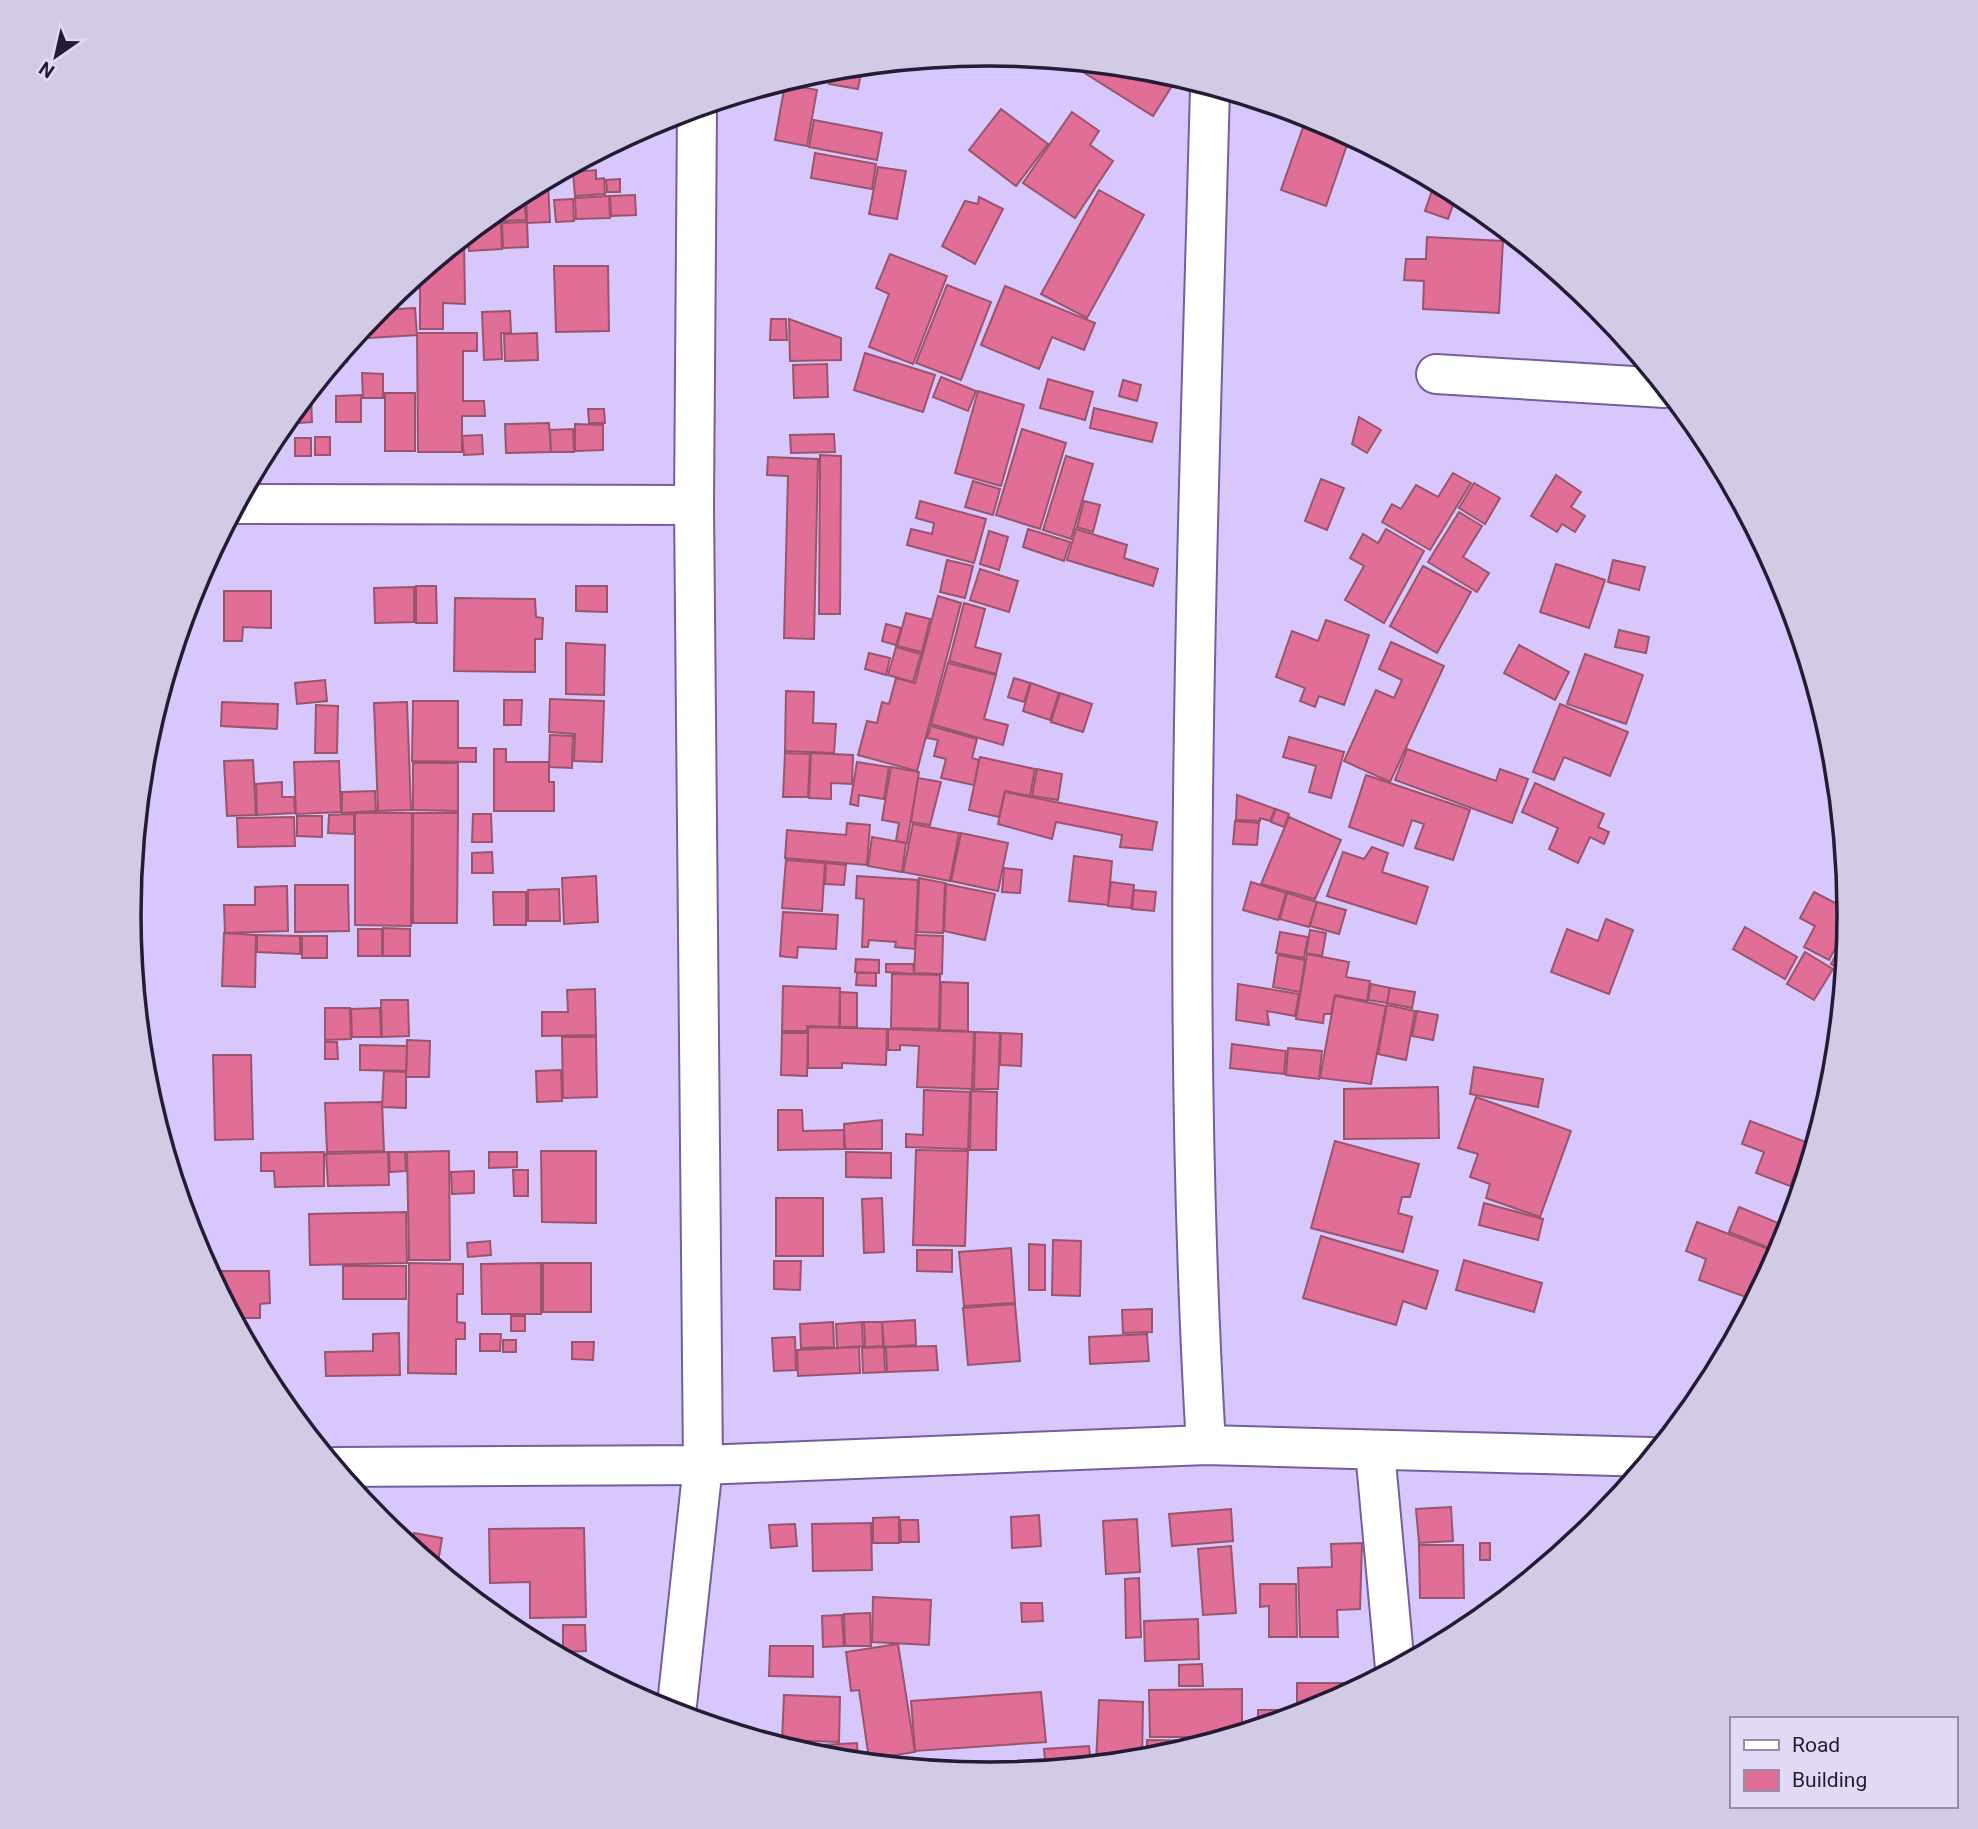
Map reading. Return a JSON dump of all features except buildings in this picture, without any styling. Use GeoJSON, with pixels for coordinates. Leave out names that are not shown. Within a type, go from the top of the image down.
{"type":"FeatureCollection","features":[{"type":"Feature","properties":{"kind":"street"},"geometry":{"type":"LineString","coordinates":[[1206,1445],[1195,1262],[1191,800],[1210,96]]}},
{"type":"Feature","properties":{"kind":"street"},"geometry":{"type":"LineString","coordinates":[[677,1703],[703,1465],[694,505],[697,119]]}},
{"type":"Feature","properties":{"kind":"street"},"geometry":{"type":"LineString","coordinates":[[1436,373],[1653,387]]}},
{"type":"Feature","properties":{"kind":"street"},"geometry":{"type":"LineString","coordinates":[[247,504],[694,505]]}},
{"type":"Feature","properties":{"kind":"street"},"geometry":{"type":"LineString","coordinates":[[345,1467],[703,1465],[1206,1445],[1640,1458]]}},
{"type":"Feature","properties":{"kind":"street"},"geometry":{"type":"LineString","coordinates":[[1374,1451],[1394,1659]]}}]}
